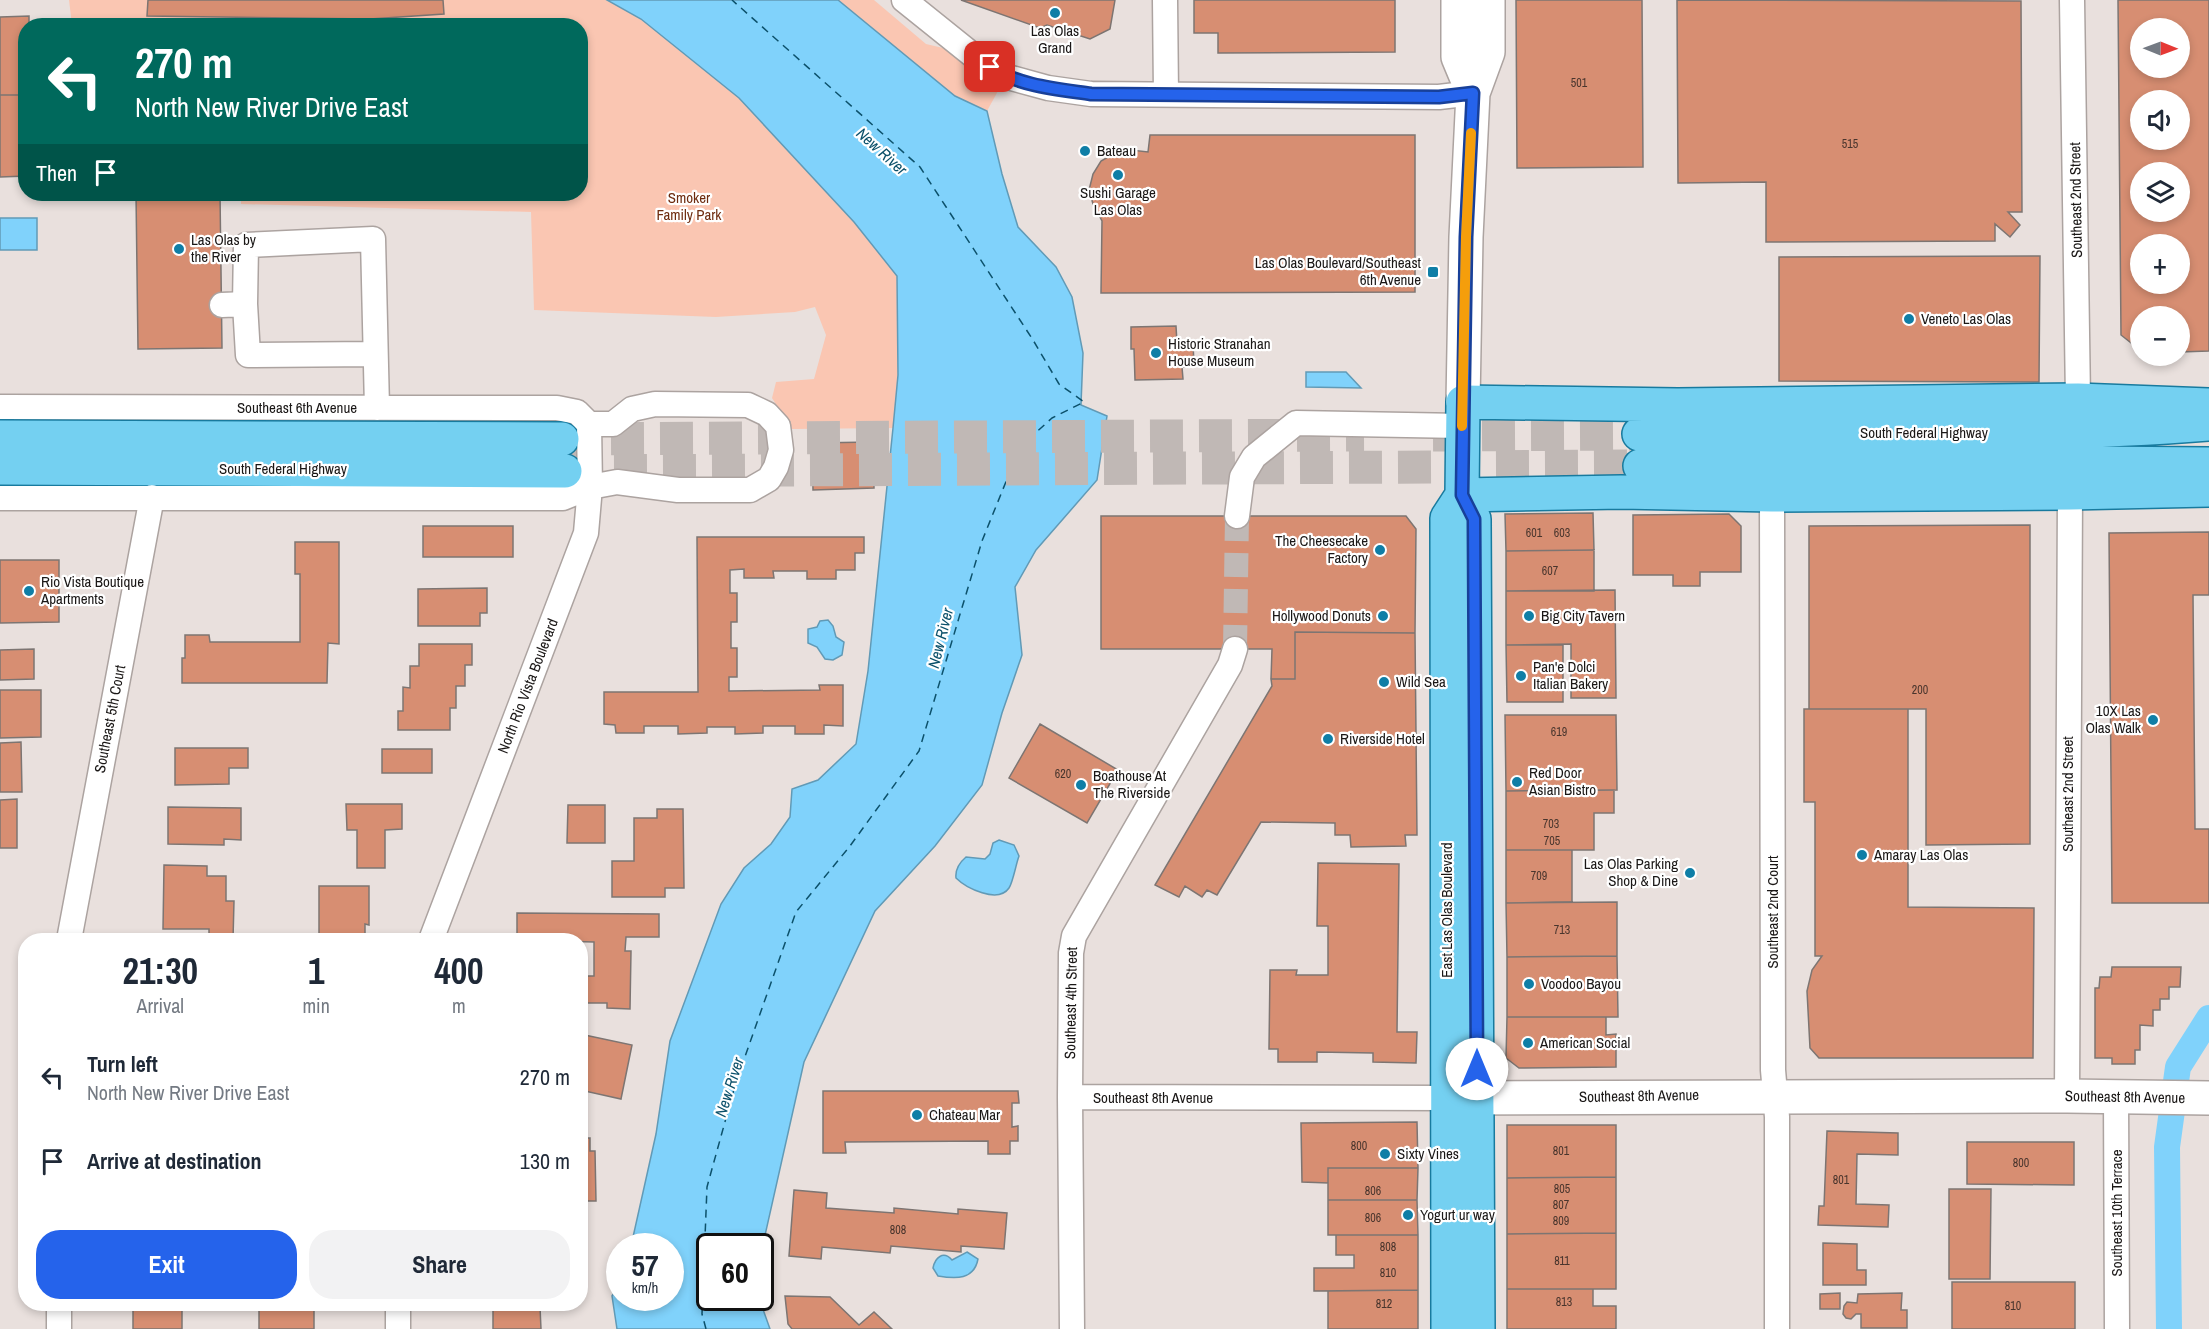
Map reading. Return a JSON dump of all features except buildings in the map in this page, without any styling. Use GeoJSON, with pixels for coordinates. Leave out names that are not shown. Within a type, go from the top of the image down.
{"type":"FeatureCollection","features":[{"type":"Feature","properties":{"kind":"main road"},"geometry":{"type":"LineString","coordinates":[[1458,0],[1458,57],[1473,93]]}},
{"type":"Feature","properties":{"kind":"main road"},"geometry":{"type":"LineString","coordinates":[[1488,0],[1488,52],[1473,93],[1466,237],[1462,495],[1621,492],[1772,495],[2209,490]]}},
{"type":"Feature","properties":{"kind":"main road"},"geometry":{"type":"LineString","coordinates":[[1462,414],[1678,405],[2078,400],[2209,405]]}},
{"type":"Feature","properties":{"kind":"main road","name":"South Federal Highway"},"geometry":{"type":"LineString","coordinates":[[1639,434],[2001,433],[2209,424]]}},
{"type":"Feature","properties":{"kind":"main road","name":"South Federal Highway"},"geometry":{"type":"LineString","coordinates":[[0,437],[575,431]]}},
{"type":"Feature","properties":{"kind":"main road"},"geometry":{"type":"LineString","coordinates":[[1640,466],[2209,464]]}},
{"type":"Feature","properties":{"kind":"main road","name":"South Federal Highway"},"geometry":{"type":"LineString","coordinates":[[0,468],[577,479]]}},
{"type":"Feature","properties":{"kind":"main road","name":"East Las Olas Boulevard"},"geometry":{"type":"LineString","coordinates":[[1462,495],[1447,518],[1463,1097],[1478,1329]]}},
{"type":"Feature","properties":{"kind":"main road","name":"Southeast 8th Avenue"},"geometry":{"type":"LineString","coordinates":[[1463,1097],[2067,1096],[2206,1098]]}},
{"type":"Feature","properties":{"kind":"main road","name":"East Las Olas Boulevard"},"geometry":{"type":"LineString","coordinates":[[1449,1329],[1463,1097]]}},
{"type":"Feature","properties":{"kind":"street"},"geometry":{"type":"LineString","coordinates":[[904,0],[975,57],[1004,76],[1048,88],[1091,94],[1439,97],[1473,93]]}},
{"type":"Feature","properties":{"kind":"street"},"geometry":{"type":"LineString","coordinates":[[1165,0],[1166,94]]}},
{"type":"Feature","properties":{"kind":"street","name":"Southeast 2nd Street"},"geometry":{"type":"LineString","coordinates":[[2072,0],[2078,400]]}},
{"type":"Feature","properties":{"kind":"street"},"geometry":{"type":"LineString","coordinates":[[375,354],[248,355],[233,304],[246,245],[373,239],[377,408]]}},
{"type":"Feature","properties":{"kind":"street"},"geometry":{"type":"LineString","coordinates":[[0,498],[563,498],[577,479],[678,490],[750,490],[769,479],[777,467],[781,450],[778,426],[766,414],[748,405],[656,404],[632,409],[613,424],[575,431]]}},
{"type":"Feature","properties":{"kind":"street","name":"Southeast 6th Avenue"},"geometry":{"type":"LineString","coordinates":[[0,407],[557,408],[577,412],[575,431]]}},
{"type":"Feature","properties":{"kind":"street"},"geometry":{"type":"LineString","coordinates":[[1237,516],[1242,477],[1254,457],[1296,423],[1462,414]]}},
{"type":"Feature","properties":{"kind":"street","name":"North Rio Vista Boulevard"},"geometry":{"type":"LineString","coordinates":[[434,933],[586,533],[577,479],[575,431]]}},
{"type":"Feature","properties":{"kind":"street","name":"Southeast 2nd Street"},"geometry":{"type":"LineString","coordinates":[[2067,1096],[2070,493]]}},
{"type":"Feature","properties":{"kind":"street","name":"Southeast 2nd Court"},"geometry":{"type":"LineString","coordinates":[[1772,495],[1773,1070],[1777,1329]]}},
{"type":"Feature","properties":{"kind":"street","name":"Southeast 5th Court"},"geometry":{"type":"LineString","coordinates":[[70,933],[152,497]]}},
{"type":"Feature","properties":{"kind":"street","name":"Southeast 4th Street"},"geometry":{"type":"LineString","coordinates":[[1072,1329],[1070,1097],[1071,953],[1074,936],[1230,665],[1235,649]]}},
{"type":"Feature","properties":{"kind":"street","name":"Southeast 8th Avenue"},"geometry":{"type":"LineString","coordinates":[[1070,1097],[1463,1097]]}},
{"type":"Feature","properties":{"kind":"street","name":"Southeast 10th Terrace"},"geometry":{"type":"LineString","coordinates":[[2117,1329],[2130,1097]]}},
{"type":"Feature","properties":{"kind":"street"},"geometry":{"type":"LineString","coordinates":[[59,1311],[59,1329]]}},
{"type":"Feature","properties":{"kind":"street"},"geometry":{"type":"LineString","coordinates":[[398,1311],[398,1329]]}},
{"type":"Feature","properties":{"kind":"green space","name":"Smoker Family Park"},"geometry":{"type":"Polygon","coordinates":[[[69,0],[607,0],[641,19],[739,98],[854,222],[897,276],[898,375],[893,428],[792,429],[772,398],[776,382],[814,379],[826,335],[815,307],[795,312],[716,317],[534,310],[531,212],[241,204],[241,201],[588,201],[588,18],[71,18],[69,0]]]}},
{"type":"Feature","properties":{"kind":"green space"},"geometry":{"type":"Polygon","coordinates":[[[838,0],[874,0],[926,44],[943,48],[998,91],[987,111],[955,96],[838,0]]]}},
{"type":"Feature","properties":{"kind":"water","name":"New River"},"geometry":{"type":"Polygon","coordinates":[[[607,0],[838,0],[955,96],[987,111],[1018,227],[1056,267],[1072,297],[1083,353],[1081,405],[1107,416],[1097,480],[1036,550],[1015,587],[1022,655],[1002,713],[982,785],[935,846],[875,911],[804,1062],[766,1233],[696,1233],[696,1311],[764,1311],[770,1329],[617,1329],[614,1311],[684,1311],[684,1233],[634,1233],[656,1134],[670,1041],[721,904],[744,868],[771,844],[790,817],[792,789],[818,780],[856,744],[868,671],[898,375],[897,276],[854,222],[739,98],[641,19],[607,0]]]}},
{"type":"Feature","properties":{"kind":"water"},"geometry":{"type":"Polygon","coordinates":[[[0,218],[37,218],[37,250],[0,250],[0,218]]]}},
{"type":"Feature","properties":{"kind":"water"},"geometry":{"type":"Polygon","coordinates":[[[1306,372],[1346,372],[1361,388],[1306,387],[1306,372]]]}},
{"type":"Feature","properties":{"kind":"water"},"geometry":{"type":"Polygon","coordinates":[[[828,620],[833,626],[836,637],[844,642],[842,655],[833,660],[825,659],[817,647],[808,643],[808,629],[817,627],[820,621],[828,620]]]}},
{"type":"Feature","properties":{"kind":"water"},"geometry":{"type":"Polygon","coordinates":[[[999,840],[1014,845],[1019,856],[1009,888],[1004,893],[990,895],[982,893],[956,878],[958,866],[966,857],[985,859],[990,854],[993,843],[999,840]]]}},
{"type":"Feature","properties":{"kind":"water"},"geometry":{"type":"Polygon","coordinates":[[[967,1252],[978,1259],[973,1271],[963,1277],[938,1276],[933,1268],[940,1256],[949,1257],[952,1260],[967,1252]]]}},
{"type":"Feature","properties":{"kind":"waterway"},"geometry":{"type":"LineString","coordinates":[[2169,1329],[2167,1147],[2178,1067],[2209,1018]]}},
{"type":"Feature","properties":{"kind":"ferry route"},"geometry":{"type":"LineString","coordinates":[[706,1329],[702,1314],[707,1187],[736,1082],[796,912],[850,846],[919,751],[982,541],[1020,447],[1052,418],[1084,402],[1059,384],[1033,340],[920,167],[732,0]]}},
{"type":"Feature","properties":{"kind":"tunnel"},"geometry":{"type":"LineString","coordinates":[[1433,435],[1639,434]]}},
{"type":"Feature","properties":{"kind":"tunnel"},"geometry":{"type":"LineString","coordinates":[[562,439],[1364,435]]}},
{"type":"Feature","properties":{"kind":"tunnel"},"geometry":{"type":"LineString","coordinates":[[565,471],[1640,466]]}},
{"type":"Feature","properties":{"kind":"tunnel"},"geometry":{"type":"LineString","coordinates":[[1235,649],[1237,516]]}},
{"type":"Feature","properties":{"kind":"slow traffic"},"geometry":{"type":"LineString","coordinates":[[1462,426],[1466,237],[1471,133]]}},
{"type":"Feature","properties":{"kind":"place","name":"Las Olas Grand"},"geometry":{"type":"Point","coordinates":[1055,13]}},
{"type":"Feature","properties":{"kind":"place","name":"Bateau"},"geometry":{"type":"Point","coordinates":[1085,151]}},
{"type":"Feature","properties":{"kind":"place","name":"Sushi Garage Las Olas"},"geometry":{"type":"Point","coordinates":[1118,175]}},
{"type":"Feature","properties":{"kind":"place","name":"Las Olas by the River"},"geometry":{"type":"Point","coordinates":[179,249]}},
{"type":"Feature","properties":{"kind":"place","name":"Las Olas Boulevard/Southeast 6th Avenue"},"geometry":{"type":"Point","coordinates":[1433,272]}},
{"type":"Feature","properties":{"kind":"place","name":"Veneto Las Olas"},"geometry":{"type":"Point","coordinates":[1909,319]}},
{"type":"Feature","properties":{"kind":"place","name":"Historic Stranahan House Museum"},"geometry":{"type":"Point","coordinates":[1156,353]}},
{"type":"Feature","properties":{"kind":"place","name":"The Cheesecake Factory"},"geometry":{"type":"Point","coordinates":[1380,550]}},
{"type":"Feature","properties":{"kind":"place","name":"Rio Vista Boutique Apartments"},"geometry":{"type":"Point","coordinates":[29,591]}},
{"type":"Feature","properties":{"kind":"place","name":"Hollywood Donuts"},"geometry":{"type":"Point","coordinates":[1383,616]}},
{"type":"Feature","properties":{"kind":"place","name":"Big City Tavern"},"geometry":{"type":"Point","coordinates":[1529,616]}},
{"type":"Feature","properties":{"kind":"place","name":"Pan'e Dolci Italian Bakery"},"geometry":{"type":"Point","coordinates":[1521,676]}},
{"type":"Feature","properties":{"kind":"place","name":"Wild Sea"},"geometry":{"type":"Point","coordinates":[1384,682]}},
{"type":"Feature","properties":{"kind":"place","name":"10X Las Olas Walk"},"geometry":{"type":"Point","coordinates":[2153,720]}},
{"type":"Feature","properties":{"kind":"place","name":"Riverside Hotel"},"geometry":{"type":"Point","coordinates":[1328,739]}},
{"type":"Feature","properties":{"kind":"place","name":"Red Door Asian Bistro"},"geometry":{"type":"Point","coordinates":[1517,782]}},
{"type":"Feature","properties":{"kind":"place","name":"Boathouse At The Riverside"},"geometry":{"type":"Point","coordinates":[1081,785]}},
{"type":"Feature","properties":{"kind":"place","name":"Amaray Las Olas"},"geometry":{"type":"Point","coordinates":[1862,855]}},
{"type":"Feature","properties":{"kind":"place","name":"Las Olas Parking Shop & Dine"},"geometry":{"type":"Point","coordinates":[1690,873]}},
{"type":"Feature","properties":{"kind":"place","name":"Voodoo Bayou"},"geometry":{"type":"Point","coordinates":[1529,984]}},
{"type":"Feature","properties":{"kind":"place","name":"American Social"},"geometry":{"type":"Point","coordinates":[1528,1043]}},
{"type":"Feature","properties":{"kind":"place","name":"Chateau Mar"},"geometry":{"type":"Point","coordinates":[917,1115]}},
{"type":"Feature","properties":{"kind":"place","name":"Sixty Vines"},"geometry":{"type":"Point","coordinates":[1385,1154]}},
{"type":"Feature","properties":{"kind":"place","name":"Yogurt ur way"},"geometry":{"type":"Point","coordinates":[1408,1215]}},
{"type":"Feature","properties":{"kind":"route"},"geometry":{"type":"LineString","coordinates":[[990,67],[1004,76],[1048,88],[1091,94],[1439,97],[1473,93],[1466,237],[1462,495],[1474,519],[1477,1069]]}}]}
